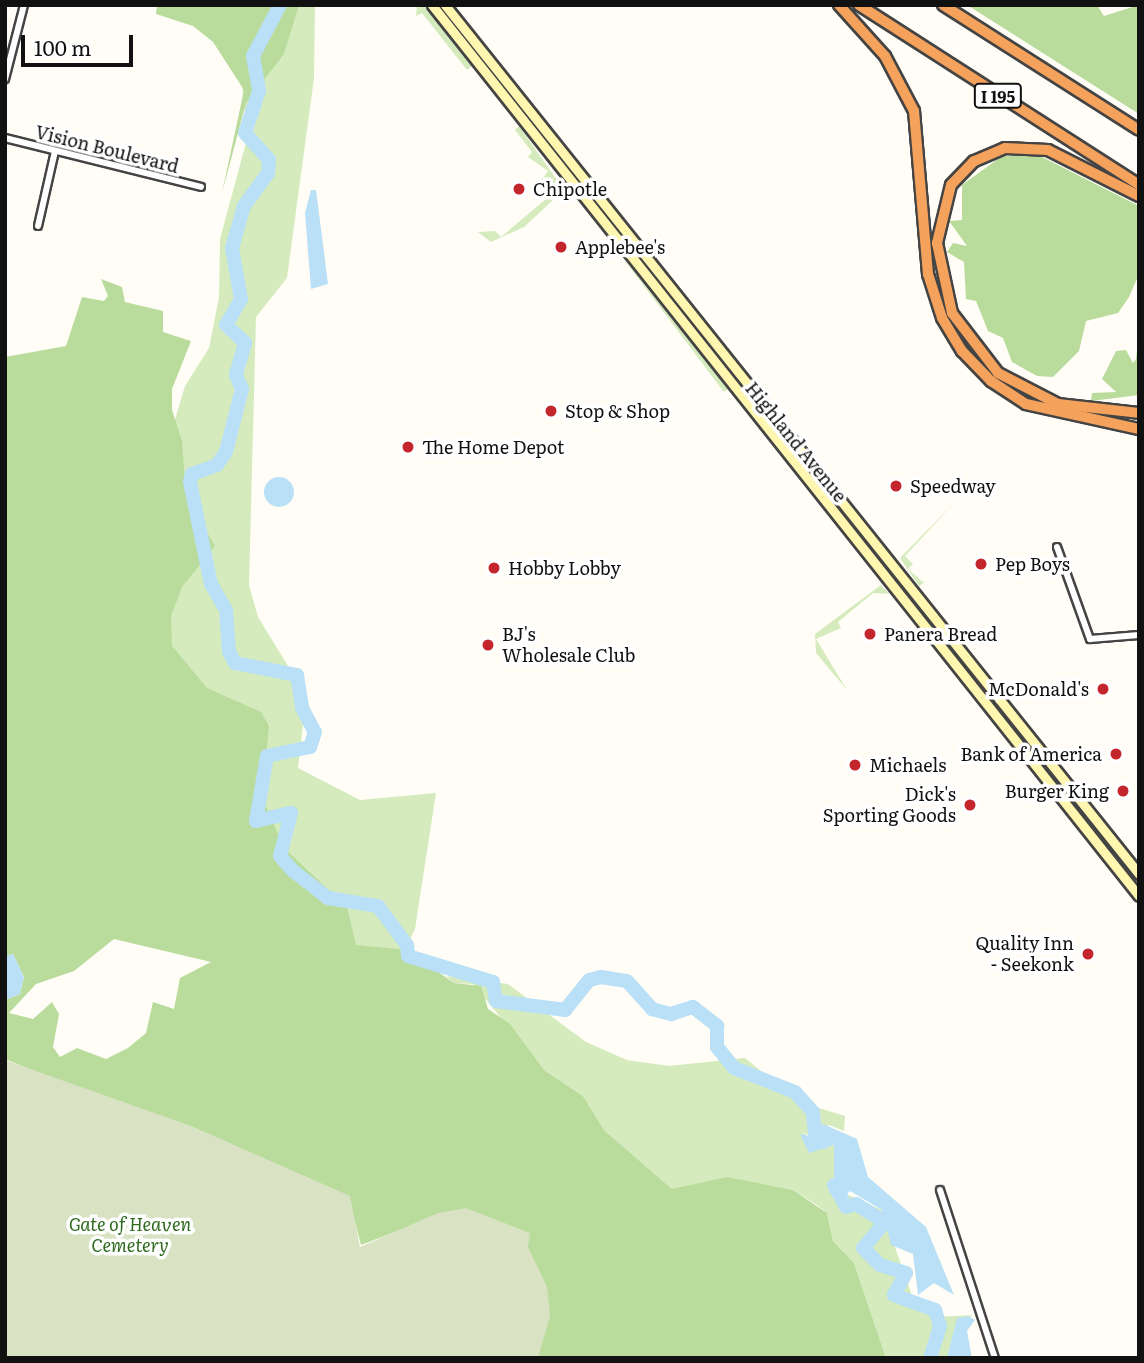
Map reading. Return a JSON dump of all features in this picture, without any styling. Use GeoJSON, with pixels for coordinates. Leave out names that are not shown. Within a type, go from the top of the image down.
{"type":"FeatureCollection","features":[{"type":"Feature","properties":{"kind":"highway"},"geometry":{"type":"LineString","coordinates":[[839,5],[885,56],[914,111],[928,274],[950,334],[975,367],[1008,394],[1045,412],[1139,429]]}},
{"type":"Feature","properties":{"kind":"highway","name":"I 195"},"geometry":{"type":"LineString","coordinates":[[859,5],[1139,185]]}},
{"type":"Feature","properties":{"kind":"highway","name":"I 195"},"geometry":{"type":"LineString","coordinates":[[943,5],[1139,130]]}},
{"type":"Feature","properties":{"kind":"highway"},"geometry":{"type":"LineString","coordinates":[[1139,196],[1048,150],[1005,148],[981,157],[956,178],[937,234],[949,306],[990,367],[1049,401],[1139,413]]}},
{"type":"Feature","properties":{"kind":"highway"},"geometry":{"type":"LineString","coordinates":[[1124,411],[1139,405]]}},
{"type":"Feature","properties":{"kind":"highway"},"geometry":{"type":"LineString","coordinates":[[1093,422],[1139,437]]}},
{"type":"Feature","properties":{"kind":"main road","name":"Highland Avenue"},"geometry":{"type":"LineString","coordinates":[[432,5],[1139,896]]}},
{"type":"Feature","properties":{"kind":"main road","name":"Highland Avenue"},"geometry":{"type":"LineString","coordinates":[[445,5],[1139,874]]}},
{"type":"Feature","properties":{"kind":"street"},"geometry":{"type":"LineString","coordinates":[[5,79],[24,5]]}},
{"type":"Feature","properties":{"kind":"street"},"geometry":{"type":"LineString","coordinates":[[5,39],[15,42]]}},
{"type":"Feature","properties":{"kind":"street","name":"Vision Boulevard"},"geometry":{"type":"LineString","coordinates":[[5,138],[201,187]]}},
{"type":"Feature","properties":{"kind":"street"},"geometry":{"type":"LineString","coordinates":[[38,226],[55,151]]}},
{"type":"Feature","properties":{"kind":"street"},"geometry":{"type":"LineString","coordinates":[[1057,547],[1090,639],[1139,635]]}},
{"type":"Feature","properties":{"kind":"street"},"geometry":{"type":"LineString","coordinates":[[940,1190],[995,1358]]}},
{"type":"Feature","properties":{"kind":"green space"},"geometry":{"type":"Polygon","coordinates":[[[157,5],[299,5],[284,54],[246,103],[222,193],[244,90],[213,42],[193,26],[156,14],[157,5]]]}},
{"type":"Feature","properties":{"kind":"green space"},"geometry":{"type":"Polygon","coordinates":[[[260,5],[315,5],[314,78],[287,278],[256,317],[249,585],[258,617],[288,666],[304,717],[298,768],[360,800],[436,793],[415,929],[384,991],[187,716],[143,526],[185,386],[209,348],[219,297],[220,239],[247,139],[242,84],[260,5]]]}},
{"type":"Feature","properties":{"kind":"green space"},"geometry":{"type":"Polygon","coordinates":[[[417,5],[425,5],[472,66],[467,70],[422,13],[416,16],[417,5]]]}},
{"type":"Feature","properties":{"kind":"green space"},"geometry":{"type":"Polygon","coordinates":[[[967,5],[1097,5],[1104,16],[1139,5],[1139,114],[967,5]]]}},
{"type":"Feature","properties":{"kind":"green space"},"geometry":{"type":"Polygon","coordinates":[[[519,126],[564,190],[524,227],[491,242],[478,232],[495,231],[501,237],[546,199],[540,182],[548,171],[528,157],[532,152],[515,130],[519,126]]]}},
{"type":"Feature","properties":{"kind":"green space"},"geometry":{"type":"Polygon","coordinates":[[[1002,156],[1040,156],[1139,206],[1139,274],[1129,297],[1118,313],[1086,321],[1079,351],[1053,377],[1037,376],[1012,362],[1003,338],[988,331],[976,301],[966,299],[964,262],[947,252],[953,243],[967,246],[949,221],[962,220],[962,185],[1002,156]]]}},
{"type":"Feature","properties":{"kind":"green space"},"geometry":{"type":"Polygon","coordinates":[[[613,245],[728,389],[724,392],[613,245]]]}},
{"type":"Feature","properties":{"kind":"green space"},"geometry":{"type":"Polygon","coordinates":[[[101,279],[122,287],[125,302],[163,311],[163,332],[191,341],[172,389],[172,410],[182,441],[186,496],[215,546],[182,587],[171,616],[172,646],[207,688],[261,712],[269,726],[262,797],[284,848],[347,907],[356,945],[407,950],[454,983],[481,986],[488,1009],[510,1024],[544,1070],[583,1096],[604,1130],[672,1189],[727,1177],[793,1190],[827,1213],[833,1241],[854,1263],[886,1358],[530,1358],[442,1214],[361,1245],[348,1195],[314,1204],[277,1171],[5,1059],[5,1000],[20,994],[24,977],[13,954],[5,957],[5,357],[66,346],[82,297],[104,301],[108,296],[101,279]],[[114,939],[74,971],[36,984],[9,1013],[33,1019],[52,1002],[59,1014],[53,1047],[60,1057],[77,1048],[106,1059],[128,1048],[146,1033],[153,1002],[174,1009],[180,978],[211,962],[114,939]]]}},
{"type":"Feature","properties":{"kind":"green space"},"geometry":{"type":"Polygon","coordinates":[[[1139,333],[1139,395],[1091,401],[1092,393],[1116,392],[1102,379],[1116,351],[1126,350],[1133,363],[1136,359],[1139,333]]]}},
{"type":"Feature","properties":{"kind":"green space"},"geometry":{"type":"Polygon","coordinates":[[[955,502],[905,556],[913,564],[908,569],[924,583],[919,586],[900,558],[955,502]]]}},
{"type":"Feature","properties":{"kind":"green space"},"geometry":{"type":"Polygon","coordinates":[[[881,585],[889,594],[873,593],[838,622],[841,628],[816,639],[847,690],[816,653],[815,634],[881,585]]]}},
{"type":"Feature","properties":{"kind":"green space"},"geometry":{"type":"Polygon","coordinates":[[[446,976],[508,984],[586,1042],[627,1060],[669,1066],[745,1058],[799,1102],[845,1116],[844,1131],[829,1125],[810,1136],[802,1132],[823,1147],[834,1145],[835,1189],[882,1210],[917,1310],[937,1317],[973,1315],[956,1324],[947,1358],[886,1358],[854,1263],[833,1241],[827,1213],[817,1205],[793,1190],[759,1184],[672,1189],[604,1130],[583,1096],[544,1070],[473,984],[454,983],[446,976]]]}},
{"type":"Feature","properties":{"kind":"green space","name":"Gate of Heaven Cemetery"},"geometry":{"type":"Polygon","coordinates":[[[5,1060],[191,1126],[350,1196],[360,1247],[438,1213],[466,1208],[530,1233],[528,1247],[547,1287],[550,1316],[538,1358],[5,1358],[5,1060]]]}},
{"type":"Feature","properties":{"kind":"water"},"geometry":{"type":"Polygon","coordinates":[[[311,190],[316,190],[328,284],[311,289],[305,213],[311,190]]]}},
{"type":"Feature","properties":{"kind":"water"},"geometry":{"type":"Polygon","coordinates":[[[279,477],[290,481],[294,492],[290,503],[279,507],[268,503],[264,492],[268,481],[279,477]]]}},
{"type":"Feature","properties":{"kind":"water"},"geometry":{"type":"Polygon","coordinates":[[[13,954],[24,977],[20,994],[5,1000],[5,957],[13,954]]]}},
{"type":"Feature","properties":{"kind":"water"},"geometry":{"type":"Polygon","coordinates":[[[823,1124],[857,1139],[868,1177],[926,1227],[954,1295],[934,1283],[918,1295],[913,1254],[891,1245],[882,1210],[850,1191],[839,1203],[834,1200],[834,1145],[809,1153],[800,1134],[810,1136],[823,1124]]]}},
{"type":"Feature","properties":{"kind":"water"},"geometry":{"type":"Polygon","coordinates":[[[969,1316],[975,1320],[967,1331],[972,1358],[947,1358],[957,1318],[969,1316]]]}},
{"type":"Feature","properties":{"kind":"waterway"},"geometry":{"type":"LineString","coordinates":[[280,5],[253,56],[259,91],[245,133],[269,160],[268,173],[244,206],[232,248],[241,299],[226,325],[245,343],[236,375],[242,389],[226,452],[217,465],[192,474],[190,482],[211,584],[226,610],[229,652],[235,663],[297,675],[302,708],[315,732],[310,747],[267,756],[256,821],[291,813],[280,856],[292,870],[328,898],[378,906],[407,945],[408,956],[493,982],[496,1001],[565,1010],[589,980],[601,977],[627,981],[652,1009],[671,1014],[693,1007],[717,1026],[717,1047],[734,1068],[795,1092],[813,1112],[815,1136],[823,1142]]}},
{"type":"Feature","properties":{"kind":"waterway"},"geometry":{"type":"LineString","coordinates":[[834,1185],[846,1207],[856,1204],[885,1222],[863,1248],[880,1265],[906,1273],[894,1295],[935,1310],[940,1326],[930,1358]]}},
{"type":"Feature","properties":{"kind":"place","name":"Chipotle"},"geometry":{"type":"Point","coordinates":[519,189]}},
{"type":"Feature","properties":{"kind":"place","name":"Applebee's"},"geometry":{"type":"Point","coordinates":[561,247]}},
{"type":"Feature","properties":{"kind":"place","name":"Stop & Shop"},"geometry":{"type":"Point","coordinates":[551,411]}},
{"type":"Feature","properties":{"kind":"place","name":"The Home Depot"},"geometry":{"type":"Point","coordinates":[408,447]}},
{"type":"Feature","properties":{"kind":"place","name":"Speedway"},"geometry":{"type":"Point","coordinates":[896,486]}},
{"type":"Feature","properties":{"kind":"place","name":"Pep Boys"},"geometry":{"type":"Point","coordinates":[981,564]}},
{"type":"Feature","properties":{"kind":"place","name":"Hobby Lobby"},"geometry":{"type":"Point","coordinates":[494,568]}},
{"type":"Feature","properties":{"kind":"place","name":"Panera Bread"},"geometry":{"type":"Point","coordinates":[870,634]}},
{"type":"Feature","properties":{"kind":"place","name":"BJ's Wholesale Club"},"geometry":{"type":"Point","coordinates":[488,645]}},
{"type":"Feature","properties":{"kind":"place","name":"McDonald's"},"geometry":{"type":"Point","coordinates":[1103,689]}},
{"type":"Feature","properties":{"kind":"place","name":"Bank of America"},"geometry":{"type":"Point","coordinates":[1116,754]}},
{"type":"Feature","properties":{"kind":"place","name":"Michaels"},"geometry":{"type":"Point","coordinates":[855,765]}},
{"type":"Feature","properties":{"kind":"place","name":"Burger King"},"geometry":{"type":"Point","coordinates":[1123,791]}},
{"type":"Feature","properties":{"kind":"place","name":"Dick's Sporting Goods"},"geometry":{"type":"Point","coordinates":[970,805]}},
{"type":"Feature","properties":{"kind":"place","name":"Quality Inn - Seekonk"},"geometry":{"type":"Point","coordinates":[1088,954]}}]}
